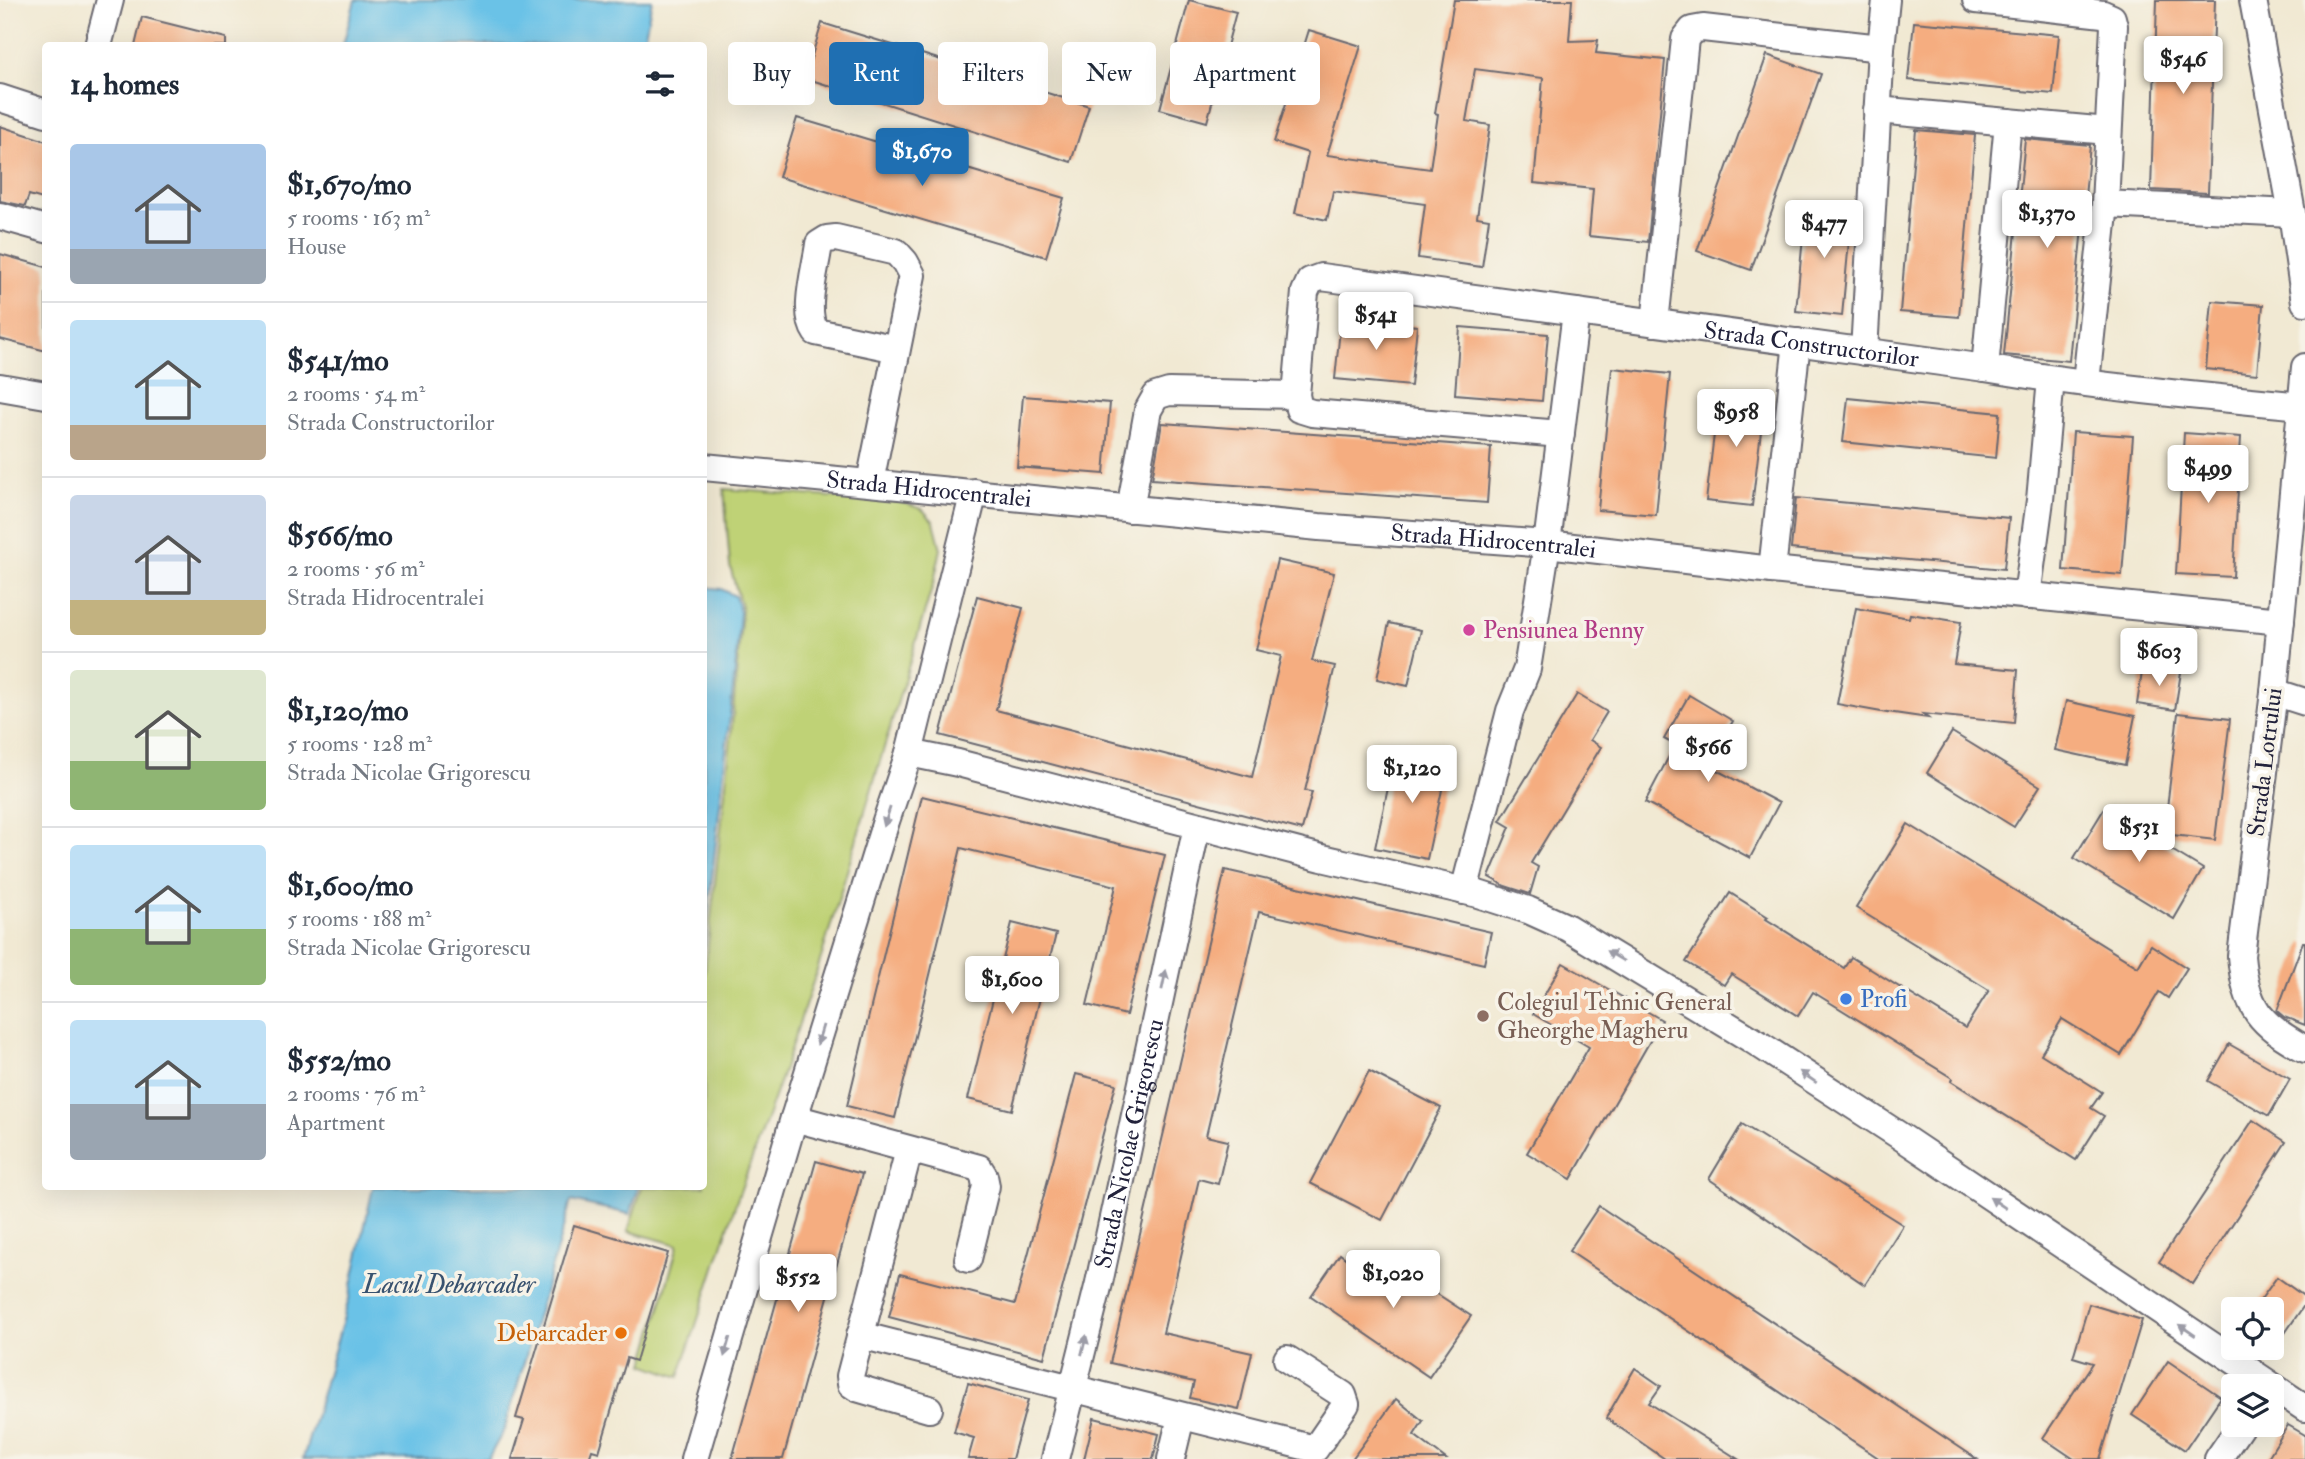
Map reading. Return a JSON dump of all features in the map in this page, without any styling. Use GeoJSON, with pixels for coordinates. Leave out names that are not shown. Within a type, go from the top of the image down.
{"type":"FeatureCollection","features":[{"type":"Feature","properties":{"kind":"street"},"geometry":{"type":"LineString","coordinates":[[99,42],[110,0]]}},
{"type":"Feature","properties":{"kind":"street"},"geometry":{"type":"LineString","coordinates":[[1864,352],[1877,110],[1886,0]]}},
{"type":"Feature","properties":{"kind":"street"},"geometry":{"type":"LineString","coordinates":[[1976,0],[2103,14],[2112,18],[2114,26],[2105,204],[2086,382]]}},
{"type":"Feature","properties":{"kind":"street"},"geometry":{"type":"LineString","coordinates":[[2253,0],[2292,213],[2305,302]]}},
{"type":"Feature","properties":{"kind":"street"},"geometry":{"type":"LineString","coordinates":[[1656,323],[1685,39],[1692,30],[1703,28],[1881,48]]}},
{"type":"Feature","properties":{"kind":"street"},"geometry":{"type":"LineString","coordinates":[[0,99],[42,112]]}},
{"type":"Feature","properties":{"kind":"street"},"geometry":{"type":"LineString","coordinates":[[1877,110],[2108,131]]}},
{"type":"Feature","properties":{"kind":"street"},"geometry":{"type":"LineString","coordinates":[[1984,368],[2008,122]]}},
{"type":"Feature","properties":{"kind":"street"},"geometry":{"type":"LineString","coordinates":[[2105,204],[2292,213]]}},
{"type":"Feature","properties":{"kind":"street"},"geometry":{"type":"LineString","coordinates":[[0,216],[42,228]]}},
{"type":"Feature","properties":{"kind":"street"},"geometry":{"type":"LineString","coordinates":[[870,482],[897,349],[912,275],[905,261],[896,252],[836,238],[819,244],[809,312],[810,324],[816,332],[897,349]]}},
{"type":"Feature","properties":{"kind":"street","name":"Strada Constructorilor"},"geometry":{"type":"LineString","coordinates":[[1296,395],[1305,292],[1310,281],[1321,277],[2051,379],[2303,406]]}},
{"type":"Feature","properties":{"kind":"street"},"geometry":{"type":"LineString","coordinates":[[1464,891],[1510,711],[1527,669],[1547,544],[1577,312]]}},
{"type":"Feature","properties":{"kind":"street"},"geometry":{"type":"LineString","coordinates":[[1772,570],[1797,342]]}},
{"type":"Feature","properties":{"kind":"street","name":"Strada Lotrului"},"geometry":{"type":"LineString","coordinates":[[2305,367],[2274,692],[2241,956],[2244,984],[2256,1011],[2276,1033],[2305,1049]]}},
{"type":"Feature","properties":{"kind":"street"},"geometry":{"type":"LineString","coordinates":[[2027,597],[2040,500],[2051,379]]}},
{"type":"Feature","properties":{"kind":"street"},"geometry":{"type":"LineString","coordinates":[[0,387],[42,394]]}},
{"type":"Feature","properties":{"kind":"street"},"geometry":{"type":"LineString","coordinates":[[1130,509],[1148,410],[1156,396],[1169,392],[1296,395],[1299,409],[1312,413],[1561,434]]}},
{"type":"Feature","properties":{"kind":"street","name":"Strada Hidrocentralei"},"geometry":{"type":"LineString","coordinates":[[707,467],[1130,509],[1547,544],[2027,597],[2281,621]]}},
{"type":"Feature","properties":{"kind":"street"},"geometry":{"type":"LineString","coordinates":[[694,1459],[794,1118],[909,753],[974,492]]}},
{"type":"Feature","properties":{"kind":"street"},"geometry":{"type":"LineString","coordinates":[[2274,692],[2305,702]]}},
{"type":"Feature","properties":{"kind":"street"},"geometry":{"type":"LineString","coordinates":[[909,753],[958,763],[1322,859],[1464,891],[1528,910],[1568,928],[1743,1034],[1897,1134],[2253,1374]]}},
{"type":"Feature","properties":{"kind":"street","name":"Strada Nicolae Grigorescu"},"geometry":{"type":"LineString","coordinates":[[1055,1459],[1099,1283],[1197,826]]}},
{"type":"Feature","properties":{"kind":"street"},"geometry":{"type":"LineString","coordinates":[[794,1118],[979,1168],[984,1175],[986,1186],[968,1259]]}},
{"type":"Feature","properties":{"kind":"street"},"geometry":{"type":"LineString","coordinates":[[909,1150],[850,1376],[852,1384],[857,1388],[929,1409]]}},
{"type":"Feature","properties":{"kind":"street"},"geometry":{"type":"LineString","coordinates":[[860,1335],[1073,1388],[1311,1454],[1346,1404],[1343,1395],[1287,1359]]}},
{"type":"Feature","properties":{"kind":"street"},"geometry":{"type":"LineString","coordinates":[[2284,1395],[2305,1408]]}},
{"type":"Feature","properties":{"kind":"street"},"geometry":{"type":"LineString","coordinates":[[1171,1459],[1181,1418]]}},
{"type":"Feature","properties":{"kind":"street"},"geometry":{"type":"LineString","coordinates":[[2218,1459],[2233,1437]]}},
{"type":"Feature","properties":{"kind":"green space"},"geometry":{"type":"Polygon","coordinates":[[[724,489],[901,502],[922,509],[934,522],[941,549],[934,581],[821,958],[679,1377],[644,1364],[678,1245],[628,1231],[641,1190],[707,1190],[707,953],[742,610],[730,566],[724,489]]]}},
{"type":"Feature","properties":{"kind":"water"},"geometry":{"type":"Polygon","coordinates":[[[355,0],[652,0],[644,42],[344,42],[355,0]]]}},
{"type":"Feature","properties":{"kind":"water"},"geometry":{"type":"Polygon","coordinates":[[[707,587],[721,589],[735,596],[740,612],[707,921],[707,587]]]}},
{"type":"Feature","properties":{"kind":"water","name":"Lacul Debarcader"},"geometry":{"type":"Polygon","coordinates":[[[372,1190],[638,1190],[630,1214],[571,1201],[505,1428],[488,1459],[303,1459],[349,1299],[372,1190]]]}},
{"type":"Feature","properties":{"kind":"building"},"geometry":{"type":"Polygon","coordinates":[[[1189,0],[1236,12],[1228,42],[1178,42],[1189,0]]]}},
{"type":"Feature","properties":{"kind":"building"},"geometry":{"type":"Polygon","coordinates":[[[1454,0],[1572,0],[1569,41],[1598,40],[1596,53],[1665,60],[1648,242],[1589,236],[1593,189],[1534,183],[1543,78],[1475,69],[1466,121],[1490,125],[1477,217],[1489,219],[1482,267],[1418,258],[1425,204],[1333,191],[1327,220],[1295,213],[1308,153],[1274,142],[1286,105],[1320,105],[1320,42],[1305,42],[1309,30],[1361,46],[1327,155],[1430,169],[1438,114],[1435,113],[1454,0]]]}},
{"type":"Feature","properties":{"kind":"building"},"geometry":{"type":"Polygon","coordinates":[[[2157,0],[2215,0],[2208,193],[2151,190],[2157,0]]]}},
{"type":"Feature","properties":{"kind":"building"},"geometry":{"type":"Polygon","coordinates":[[[142,17],[226,38],[226,42],[136,42],[142,17]]]}},
{"type":"Feature","properties":{"kind":"building"},"geometry":{"type":"Polygon","coordinates":[[[1914,22],[2059,35],[2053,94],[1908,80],[1914,22]]]}},
{"type":"Feature","properties":{"kind":"building"},"geometry":{"type":"Polygon","coordinates":[[[822,23],[883,42],[829,42],[829,86],[815,81],[815,46],[822,23]]]}},
{"type":"Feature","properties":{"kind":"building"},"geometry":{"type":"Polygon","coordinates":[[[924,55],[938,59],[938,105],[1048,105],[1048,93],[1062,98],[1062,105],[1089,106],[1071,162],[890,105],[924,105],[924,55]]]}},
{"type":"Feature","properties":{"kind":"building"},"geometry":{"type":"Polygon","coordinates":[[[1767,55],[1821,74],[1751,270],[1697,251],[1767,55]]]}},
{"type":"Feature","properties":{"kind":"building"},"geometry":{"type":"Polygon","coordinates":[[[1170,71],[1170,105],[1211,105],[1207,122],[1160,109],[1170,71]]]}},
{"type":"Feature","properties":{"kind":"building"},"geometry":{"type":"Polygon","coordinates":[[[797,118],[1064,198],[1046,257],[779,177],[797,118]]]}},
{"type":"Feature","properties":{"kind":"building"},"geometry":{"type":"Polygon","coordinates":[[[0,126],[42,140],[42,199],[29,195],[25,206],[0,201],[0,126]]]}},
{"type":"Feature","properties":{"kind":"building"},"geometry":{"type":"Polygon","coordinates":[[[1916,130],[1975,135],[1959,317],[1900,312],[1916,130]]]}},
{"type":"Feature","properties":{"kind":"building"},"geometry":{"type":"Polygon","coordinates":[[[2025,139],[2090,145],[2069,361],[2004,355],[2025,139]]]}},
{"type":"Feature","properties":{"kind":"building"},"geometry":{"type":"Polygon","coordinates":[[[1806,205],[1852,209],[1842,316],[1796,311],[1806,205]]]}},
{"type":"Feature","properties":{"kind":"building"},"geometry":{"type":"Polygon","coordinates":[[[0,254],[42,266],[42,350],[0,339],[0,254]]]}},
{"type":"Feature","properties":{"kind":"building"},"geometry":{"type":"Polygon","coordinates":[[[2212,301],[2263,305],[2257,374],[2206,369],[2212,301]]]}},
{"type":"Feature","properties":{"kind":"building"},"geometry":{"type":"Polygon","coordinates":[[[1341,319],[1417,326],[1411,386],[1335,379],[1341,319]]]}},
{"type":"Feature","properties":{"kind":"building"},"geometry":{"type":"Polygon","coordinates":[[[1460,327],[1548,334],[1542,401],[1455,394],[1460,327]]]}},
{"type":"Feature","properties":{"kind":"building"},"geometry":{"type":"Polygon","coordinates":[[[1612,368],[1670,374],[1656,515],[1598,510],[1612,368]]]}},
{"type":"Feature","properties":{"kind":"building"},"geometry":{"type":"Polygon","coordinates":[[[1719,393],[1765,398],[1752,506],[1706,501],[1719,393]]]}},
{"type":"Feature","properties":{"kind":"building"},"geometry":{"type":"Polygon","coordinates":[[[1023,396],[1110,403],[1104,474],[1017,467],[1023,396]]]}},
{"type":"Feature","properties":{"kind":"building"},"geometry":{"type":"Polygon","coordinates":[[[1848,398],[2000,413],[1996,458],[1843,442],[1848,398]]]}},
{"type":"Feature","properties":{"kind":"building"},"geometry":{"type":"Polygon","coordinates":[[[1162,423],[1491,447],[1487,503],[1152,479],[1162,423]]]}},
{"type":"Feature","properties":{"kind":"building"},"geometry":{"type":"Polygon","coordinates":[[[2073,432],[2133,436],[2122,575],[2063,570],[2073,432]]]}},
{"type":"Feature","properties":{"kind":"building"},"geometry":{"type":"Polygon","coordinates":[[[2184,433],[2241,437],[2233,577],[2176,574],[2184,433]]]}},
{"type":"Feature","properties":{"kind":"building"},"geometry":{"type":"Polygon","coordinates":[[[1796,498],[2009,518],[2004,569],[1791,549],[1796,498]]]}},
{"type":"Feature","properties":{"kind":"building"},"geometry":{"type":"Polygon","coordinates":[[[1277,560],[1334,573],[1312,661],[1335,666],[1305,791],[1312,792],[1302,830],[940,735],[977,596],[1023,608],[996,710],[1252,777],[1281,656],[1256,650],[1277,560]]]}},
{"type":"Feature","properties":{"kind":"building"},"geometry":{"type":"Polygon","coordinates":[[[1856,608],[1909,618],[1910,614],[1961,622],[1954,664],[2018,670],[2014,723],[1923,714],[1928,718],[1837,704],[1856,608]]]}},
{"type":"Feature","properties":{"kind":"building"},"geometry":{"type":"Polygon","coordinates":[[[1389,623],[1421,630],[1408,686],[1377,679],[1389,623]]]}},
{"type":"Feature","properties":{"kind":"building"},"geometry":{"type":"Polygon","coordinates":[[[2143,666],[2181,672],[2175,710],[2137,704],[2143,666]]]}},
{"type":"Feature","properties":{"kind":"building"},"geometry":{"type":"Polygon","coordinates":[[[1577,694],[1607,712],[1590,740],[1601,747],[1531,863],[1538,867],[1530,894],[1505,886],[1489,877],[1510,827],[1500,821],[1577,694]]]}},
{"type":"Feature","properties":{"kind":"building"},"geometry":{"type":"Polygon","coordinates":[[[1689,695],[1733,721],[1707,765],[1779,803],[1750,858],[1645,802],[1675,745],[1664,739],[1689,695]]]}},
{"type":"Feature","properties":{"kind":"building"},"geometry":{"type":"Polygon","coordinates":[[[2066,701],[2135,716],[2125,765],[2055,750],[2066,701]]]}},
{"type":"Feature","properties":{"kind":"building"},"geometry":{"type":"Polygon","coordinates":[[[2178,713],[2230,719],[2215,840],[2164,834],[2178,713]]]}},
{"type":"Feature","properties":{"kind":"building"},"geometry":{"type":"Polygon","coordinates":[[[1952,732],[2040,786],[2014,827],[1927,773],[1952,732]]]}},
{"type":"Feature","properties":{"kind":"building"},"geometry":{"type":"Polygon","coordinates":[[[1396,751],[1448,762],[1427,859],[1375,848],[1396,751]]]}},
{"type":"Feature","properties":{"kind":"building"},"geometry":{"type":"Polygon","coordinates":[[[922,796],[1165,855],[1126,1015],[1087,1005],[1116,886],[961,848],[895,1118],[847,1106],[922,796]]]}},
{"type":"Feature","properties":{"kind":"building"},"geometry":{"type":"Polygon","coordinates":[[[2104,809],[2203,869],[2174,919],[2074,858],[2104,809]]]}},
{"type":"Feature","properties":{"kind":"building"},"geometry":{"type":"Polygon","coordinates":[[[1908,824],[2138,967],[2151,945],[2187,968],[2168,998],[2159,992],[2121,1055],[2062,1019],[2041,1054],[2102,1092],[2091,1108],[2104,1116],[2076,1160],[1951,1081],[1952,1078],[1813,992],[1798,1016],[1731,974],[1724,985],[1686,962],[1730,893],[1844,968],[1851,957],[1965,1028],[1989,990],[1856,908],[1908,824]]]}},
{"type":"Feature","properties":{"kind":"building"},"geometry":{"type":"Polygon","coordinates":[[[1225,870],[1491,932],[1484,964],[1259,912],[1206,1136],[1228,1141],[1218,1184],[1199,1179],[1163,1333],[1252,1353],[1239,1409],[1190,1398],[1194,1382],[1110,1363],[1225,870]]]}},
{"type":"Feature","properties":{"kind":"building"},"geometry":{"type":"Polygon","coordinates":[[[1012,923],[1056,934],[1012,1110],[968,1099],[1012,923]]]}},
{"type":"Feature","properties":{"kind":"building"},"geometry":{"type":"Polygon","coordinates":[[[2303,942],[2305,1025],[2284,1017],[2277,1011],[2303,942]]]}},
{"type":"Feature","properties":{"kind":"building"},"geometry":{"type":"Polygon","coordinates":[[[1563,963],[1662,1020],[1571,1179],[1527,1153],[1589,1047],[1533,1014],[1563,963]]]}},
{"type":"Feature","properties":{"kind":"building"},"geometry":{"type":"Polygon","coordinates":[[[2229,1044],[2290,1079],[2269,1116],[2208,1081],[2229,1044]]]}},
{"type":"Feature","properties":{"kind":"building"},"geometry":{"type":"Polygon","coordinates":[[[1369,1071],[1441,1108],[1382,1220],[1310,1183],[1369,1071]]]}},
{"type":"Feature","properties":{"kind":"building"},"geometry":{"type":"Polygon","coordinates":[[[1076,1074],[1116,1084],[1044,1358],[889,1317],[900,1274],[1015,1304],[1076,1074]]]}},
{"type":"Feature","properties":{"kind":"building"},"geometry":{"type":"Polygon","coordinates":[[[2253,1120],[2286,1142],[2193,1284],[2159,1262],[2253,1120]]]}},
{"type":"Feature","properties":{"kind":"building"},"geometry":{"type":"Polygon","coordinates":[[[1742,1124],[1903,1225],[1865,1285],[1709,1179],[1742,1124]]]}},
{"type":"Feature","properties":{"kind":"building"},"geometry":{"type":"Polygon","coordinates":[[[816,1161],[862,1174],[783,1459],[732,1459],[816,1161]]]}},
{"type":"Feature","properties":{"kind":"building"},"geometry":{"type":"Polygon","coordinates":[[[1599,1206],[1977,1459],[1880,1459],[1569,1251],[1599,1206]]]}},
{"type":"Feature","properties":{"kind":"building"},"geometry":{"type":"Polygon","coordinates":[[[574,1225],[668,1253],[636,1361],[627,1358],[599,1452],[592,1450],[589,1459],[512,1459],[524,1420],[516,1418],[574,1225]]]}},
{"type":"Feature","properties":{"kind":"building"},"geometry":{"type":"Polygon","coordinates":[[[1373,1252],[1471,1316],[1429,1377],[1311,1296],[1340,1254],[1361,1270],[1373,1252]]]}},
{"type":"Feature","properties":{"kind":"building"},"geometry":{"type":"Polygon","coordinates":[[[2277,1277],[2305,1297],[2305,1304],[2284,1335],[2284,1297],[2263,1297],[2277,1277]]]}},
{"type":"Feature","properties":{"kind":"building"},"geometry":{"type":"Polygon","coordinates":[[[2089,1304],[2142,1320],[2100,1459],[2074,1459],[2043,1438],[2093,1363],[2073,1357],[2089,1304]]]}},
{"type":"Feature","properties":{"kind":"building"},"geometry":{"type":"Polygon","coordinates":[[[2168,1361],[2221,1397],[2185,1450],[2132,1415],[2168,1361]]]}},
{"type":"Feature","properties":{"kind":"building"},"geometry":{"type":"Polygon","coordinates":[[[1635,1368],[1661,1386],[1649,1403],[1738,1459],[1665,1459],[1606,1418],[1635,1368]]]}},
{"type":"Feature","properties":{"kind":"building"},"geometry":{"type":"Polygon","coordinates":[[[968,1383],[1028,1400],[1012,1459],[968,1459],[974,1438],[954,1432],[968,1383]]]}},
{"type":"Feature","properties":{"kind":"building"},"geometry":{"type":"Polygon","coordinates":[[[1396,1399],[1423,1421],[1414,1435],[1446,1459],[1352,1459],[1396,1399]]]}},
{"type":"Feature","properties":{"kind":"building"},"geometry":{"type":"Polygon","coordinates":[[[1094,1418],[1159,1434],[1153,1459],[1084,1459],[1094,1418]]]}},
{"type":"Feature","properties":{"kind":"building"},"geometry":{"type":"Polygon","coordinates":[[[2288,1425],[2305,1435],[2305,1459],[2267,1459],[2281,1437],[2284,1437],[2288,1425]]]}},
{"type":"Feature","properties":{"kind":"place","name":"Pensiunea Benny"},"geometry":{"type":"Point","coordinates":[1469,630]}},
{"type":"Feature","properties":{"kind":"place","name":"Profi"},"geometry":{"type":"Point","coordinates":[1846,999]}},
{"type":"Feature","properties":{"kind":"place","name":"Colegiul Tehnic General Gheorghe Magheru"},"geometry":{"type":"Point","coordinates":[1483,1016]}},
{"type":"Feature","properties":{"kind":"place","name":"Debarcader"},"geometry":{"type":"Point","coordinates":[621,1333]}}]}
